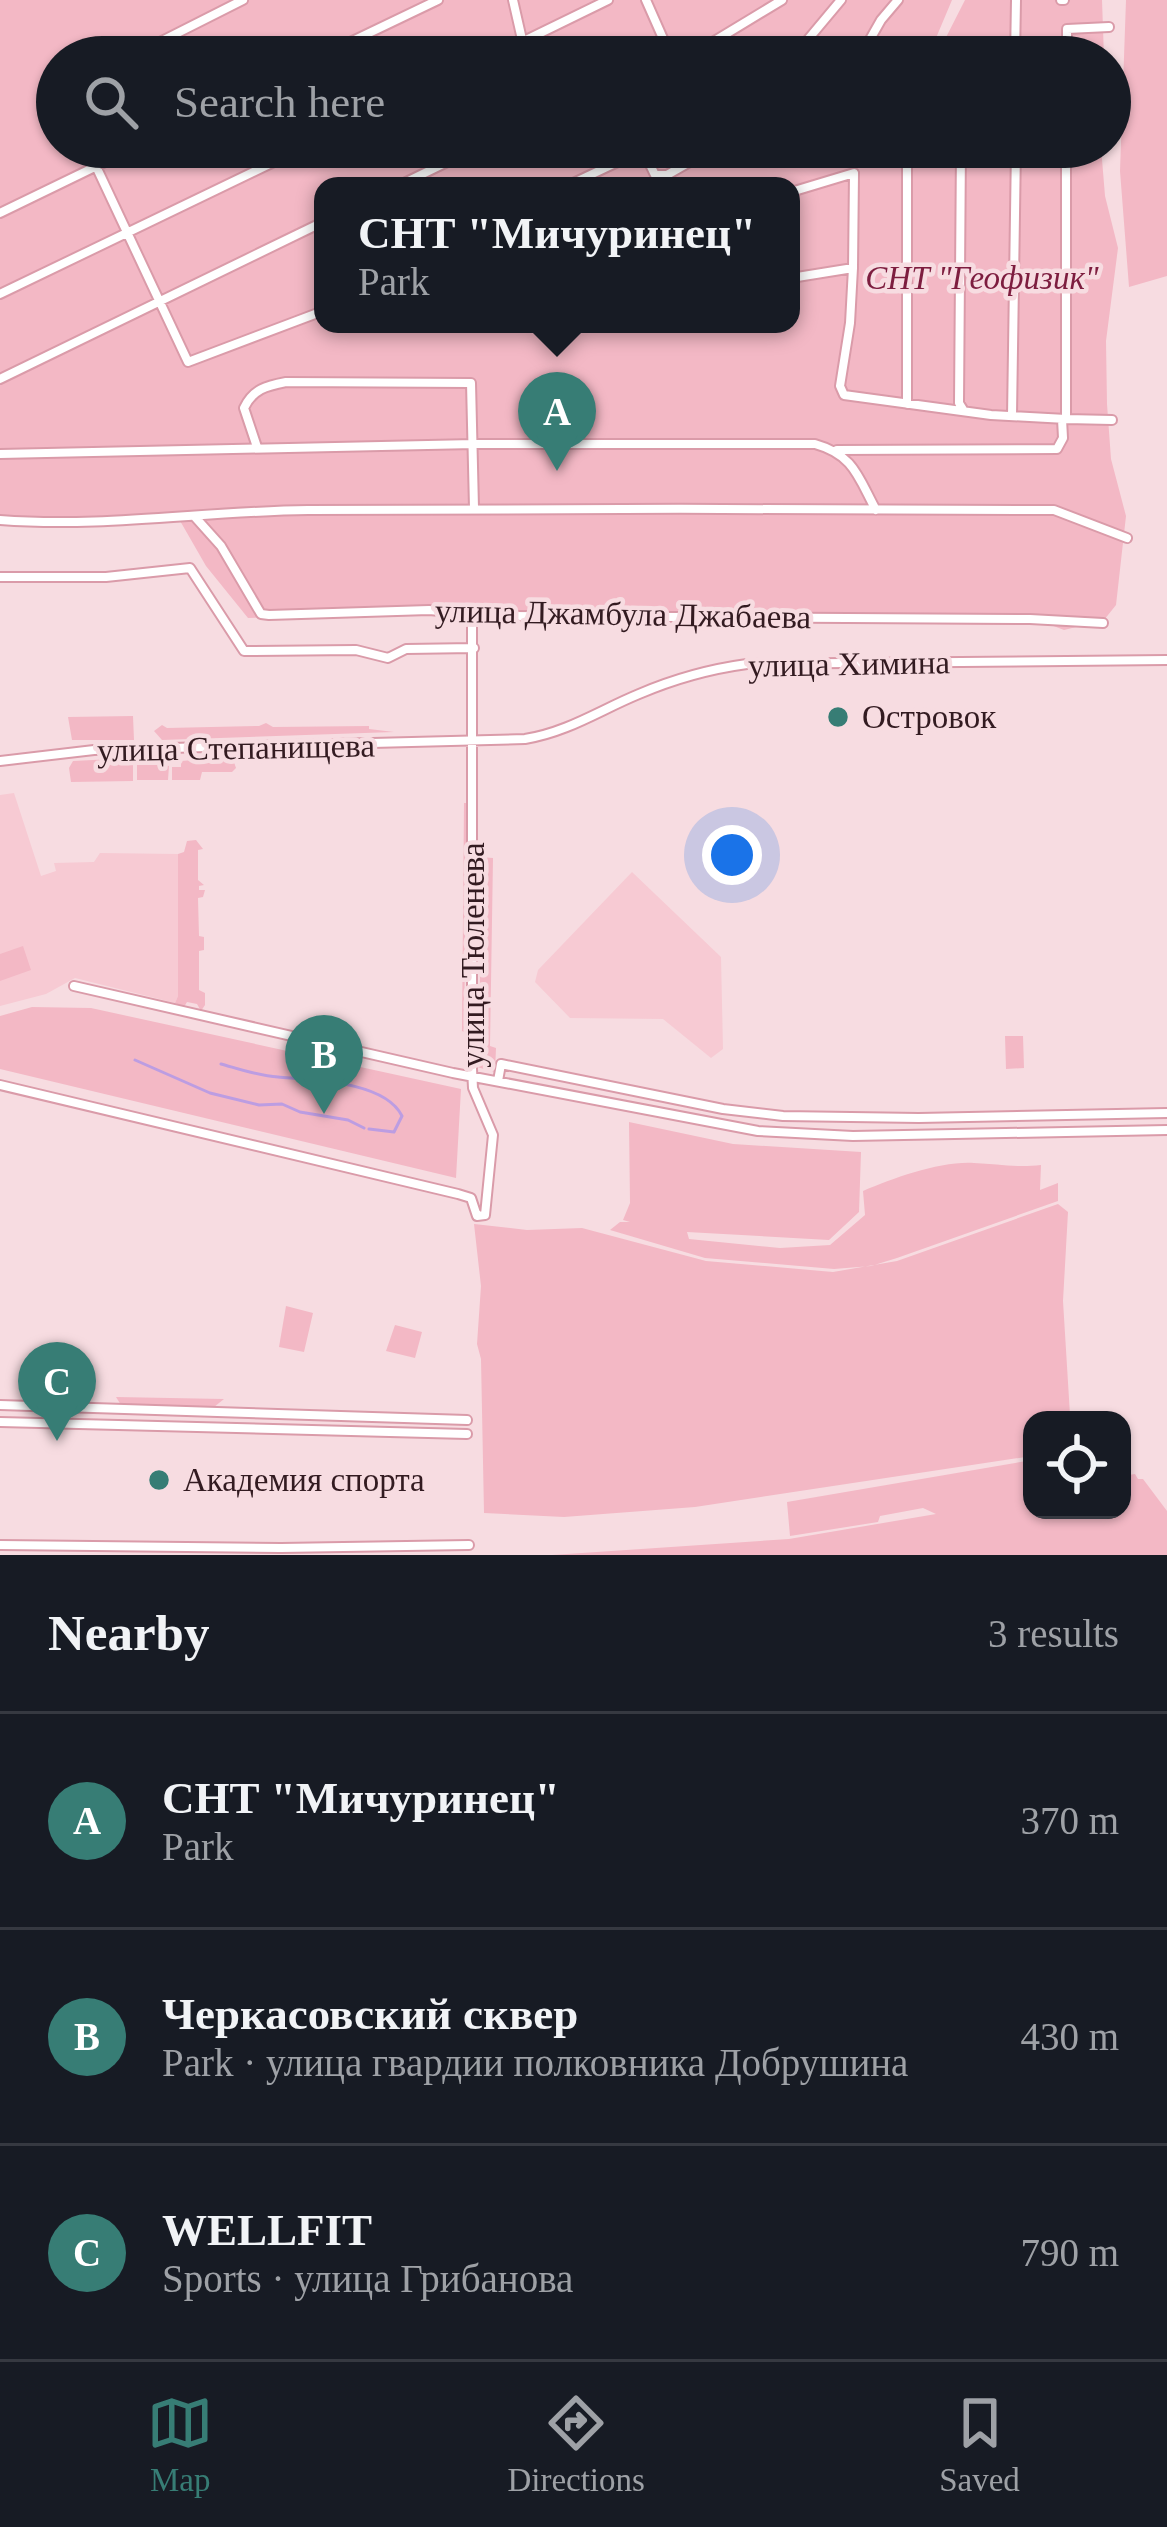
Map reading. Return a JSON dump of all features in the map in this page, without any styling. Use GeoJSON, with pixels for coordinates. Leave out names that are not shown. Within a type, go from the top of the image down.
{"type":"FeatureCollection","features":[{"type":"Feature","properties":{"kind":"street"},"geometry":{"type":"LineString","coordinates":[[172,36],[243,0]]}},
{"type":"Feature","properties":{"kind":"street"},"geometry":{"type":"LineString","coordinates":[[363,36],[438,0]]}},
{"type":"Feature","properties":{"kind":"street"},"geometry":{"type":"LineString","coordinates":[[513,0],[524,36]]}},
{"type":"Feature","properties":{"kind":"street"},"geometry":{"type":"LineString","coordinates":[[534,36],[608,0]]}},
{"type":"Feature","properties":{"kind":"street"},"geometry":{"type":"LineString","coordinates":[[646,0],[660,36]]}},
{"type":"Feature","properties":{"kind":"street"},"geometry":{"type":"LineString","coordinates":[[723,36],[782,0]]}},
{"type":"Feature","properties":{"kind":"street"},"geometry":{"type":"LineString","coordinates":[[812,36],[841,0]]}},
{"type":"Feature","properties":{"kind":"street"},"geometry":{"type":"LineString","coordinates":[[874,36],[898,0]]}},
{"type":"Feature","properties":{"kind":"street"},"geometry":{"type":"LineString","coordinates":[[1015,36],[1016,0]]}},
{"type":"Feature","properties":{"kind":"street"},"geometry":{"type":"LineString","coordinates":[[1067,36],[1067,29],[1109,27]]}},
{"type":"Feature","properties":{"kind":"street"},"geometry":{"type":"LineString","coordinates":[[0,213],[92,168]]}},
{"type":"Feature","properties":{"kind":"street"},"geometry":{"type":"LineString","coordinates":[[97,168],[188,362],[314,313]]}},
{"type":"Feature","properties":{"kind":"street"},"geometry":{"type":"LineString","coordinates":[[0,294],[261,168]]}},
{"type":"Feature","properties":{"kind":"street"},"geometry":{"type":"LineString","coordinates":[[652,168],[655,175],[679,168]]}},
{"type":"Feature","properties":{"kind":"street"},"geometry":{"type":"LineString","coordinates":[[907,404],[908,168]]}},
{"type":"Feature","properties":{"kind":"street"},"geometry":{"type":"LineString","coordinates":[[961,168],[959,404],[964,411]]}},
{"type":"Feature","properties":{"kind":"street"},"geometry":{"type":"LineString","coordinates":[[1012,416],[1016,168]]}},
{"type":"Feature","properties":{"kind":"street"},"geometry":{"type":"LineString","coordinates":[[0,454],[474,444],[1057,449],[1064,419],[1066,168]]}},
{"type":"Feature","properties":{"kind":"street"},"geometry":{"type":"LineString","coordinates":[[800,189],[854,173],[850,323],[840,386],[844,395],[1012,416],[1112,420]]}},
{"type":"Feature","properties":{"kind":"street"},"geometry":{"type":"LineString","coordinates":[[0,379],[314,226]]}},
{"type":"Feature","properties":{"kind":"street"},"geometry":{"type":"LineString","coordinates":[[800,277],[853,268]]}},
{"type":"Feature","properties":{"kind":"street"},"geometry":{"type":"LineString","coordinates":[[257,447],[244,408],[250,395],[265,386],[286,382],[471,383],[474,508]]}},
{"type":"Feature","properties":{"kind":"street"},"geometry":{"type":"LineString","coordinates":[[835,449],[849,459],[876,510]]}},
{"type":"Feature","properties":{"kind":"street"},"geometry":{"type":"LineString","coordinates":[[0,520],[96,522],[215,512],[474,508],[1054,510],[1127,538]]}},
{"type":"Feature","properties":{"kind":"street","name":"улица Джамбула Джабаева"},"geometry":{"type":"LineString","coordinates":[[194,517],[221,546],[261,614],[429,610],[1103,623]]}},
{"type":"Feature","properties":{"kind":"street"},"geometry":{"type":"LineString","coordinates":[[0,578],[106,577],[190,568],[244,651],[375,652],[388,658],[406,649],[474,648]]}},
{"type":"Feature","properties":{"kind":"street","name":"улица Тюленева"},"geometry":{"type":"LineString","coordinates":[[0,1085],[458,1194],[471,1198],[477,1216],[484,1215],[494,1135],[472,1077],[472,614]]}},
{"type":"Feature","properties":{"kind":"street","name":"улица Химина"},"geometry":{"type":"LineString","coordinates":[[473,742],[547,736],[670,683],[747,664],[1167,660]]}},
{"type":"Feature","properties":{"kind":"street","name":"улица Степанищева"},"geometry":{"type":"LineString","coordinates":[[0,760],[94,750],[473,742]]}},
{"type":"Feature","properties":{"kind":"street"},"geometry":{"type":"LineString","coordinates":[[74,986],[472,1077],[791,1135],[1167,1130]]}},
{"type":"Feature","properties":{"kind":"street"},"geometry":{"type":"LineString","coordinates":[[498,1081],[501,1064],[723,1108],[807,1118],[1167,1113]]}},
{"type":"Feature","properties":{"kind":"street"},"geometry":{"type":"LineString","coordinates":[[0,1405],[467,1420]]}},
{"type":"Feature","properties":{"kind":"street"},"geometry":{"type":"LineString","coordinates":[[0,1422],[466,1434]]}},
{"type":"Feature","properties":{"kind":"street"},"geometry":{"type":"LineString","coordinates":[[0,1544],[469,1545]]}},
{"type":"Feature","properties":{"kind":"shaded area"},"geometry":{"type":"Polygon","coordinates":[[[14,793],[41,876],[56,871],[54,863],[94,862],[100,853],[178,854],[175,1003],[75,978],[46,994],[0,1006],[0,795],[14,793]]]}},
{"type":"Feature","properties":{"kind":"shaded area"},"geometry":{"type":"Polygon","coordinates":[[[632,872],[721,957],[723,1049],[711,1058],[663,1019],[570,1018],[535,982],[538,970],[632,872]]]}},
{"type":"Feature","properties":{"kind":"green space","name":"СНТ \"Геофизик\""},"geometry":{"type":"Polygon","coordinates":[[[0,0],[952,0],[937,36],[36,36],[36,168],[1103,168],[1118,248],[1106,341],[1107,404],[1111,459],[1126,516],[1116,605],[1104,620],[1064,630],[1051,625],[586,621],[430,614],[248,618],[206,566],[179,519],[0,520],[0,0]]]}},
{"type":"Feature","properties":{"kind":"green space"},"geometry":{"type":"Polygon","coordinates":[[[965,0],[1102,0],[1103,36],[947,36],[965,0]]]}},
{"type":"Feature","properties":{"kind":"green space"},"geometry":{"type":"Polygon","coordinates":[[[1126,0],[1167,0],[1167,276],[1129,287],[1120,171],[1131,168],[1131,36],[1125,36],[1126,0]]]}},
{"type":"Feature","properties":{"kind":"green space"},"geometry":{"type":"Polygon","coordinates":[[[133,716],[134,740],[72,740],[68,717],[133,716]]]}},
{"type":"Feature","properties":{"kind":"green space"},"geometry":{"type":"Polygon","coordinates":[[[266,723],[273,727],[369,726],[394,732],[162,740],[154,731],[162,725],[266,723]]]}},
{"type":"Feature","properties":{"kind":"green space"},"geometry":{"type":"Polygon","coordinates":[[[133,758],[133,781],[71,782],[73,761],[133,758]]]}},
{"type":"Feature","properties":{"kind":"green space"},"geometry":{"type":"Polygon","coordinates":[[[137,759],[169,766],[168,780],[137,780],[137,759]]]}},
{"type":"Feature","properties":{"kind":"green space"},"geometry":{"type":"Polygon","coordinates":[[[233,759],[236,768],[202,772],[200,780],[172,780],[172,767],[181,767],[181,761],[233,759]]]}},
{"type":"Feature","properties":{"kind":"green space"},"geometry":{"type":"Polygon","coordinates":[[[467,803],[464,1032],[462,1031],[467,803]]]}},
{"type":"Feature","properties":{"kind":"green space"},"geometry":{"type":"Polygon","coordinates":[[[196,840],[203,849],[198,850],[198,880],[204,885],[199,890],[205,890],[198,898],[199,936],[204,937],[204,950],[199,951],[199,990],[205,993],[201,1011],[197,1004],[175,1003],[178,854],[184,852],[187,841],[196,840]]]}},
{"type":"Feature","properties":{"kind":"green space"},"geometry":{"type":"Polygon","coordinates":[[[479,857],[493,858],[490,1046],[496,1048],[495,1072],[477,1067],[476,1059],[483,1059],[486,988],[480,987],[479,857]]]}},
{"type":"Feature","properties":{"kind":"green space"},"geometry":{"type":"Polygon","coordinates":[[[23,946],[31,970],[0,981],[0,954],[23,946]]]}},
{"type":"Feature","properties":{"kind":"green space"},"geometry":{"type":"Polygon","coordinates":[[[32,1007],[91,1008],[461,1089],[456,1178],[0,1069],[0,1016],[32,1007]]]}},
{"type":"Feature","properties":{"kind":"green space"},"geometry":{"type":"Polygon","coordinates":[[[1005,1036],[1023,1036],[1024,1068],[1006,1069],[1005,1036]]]}},
{"type":"Feature","properties":{"kind":"green space"},"geometry":{"type":"Polygon","coordinates":[[[629,1122],[733,1144],[861,1152],[859,1212],[829,1240],[687,1232],[689,1239],[780,1248],[830,1245],[865,1215],[863,1191],[917,1171],[961,1163],[1041,1165],[1040,1190],[1058,1183],[1058,1201],[871,1266],[834,1269],[705,1258],[610,1230],[620,1222],[630,1222],[623,1220],[630,1203],[629,1122]]]}},
{"type":"Feature","properties":{"kind":"green space"},"geometry":{"type":"Polygon","coordinates":[[[1058,1204],[1068,1212],[1063,1301],[1070,1411],[1023,1411],[1023,1457],[695,1507],[564,1517],[484,1513],[477,1344],[481,1286],[474,1224],[527,1230],[582,1228],[706,1261],[833,1272],[897,1261],[1058,1204]]]}},
{"type":"Feature","properties":{"kind":"green space"},"geometry":{"type":"Polygon","coordinates":[[[286,1306],[313,1313],[304,1352],[279,1347],[286,1306]]]}},
{"type":"Feature","properties":{"kind":"green space"},"geometry":{"type":"Polygon","coordinates":[[[395,1325],[422,1332],[415,1358],[386,1351],[395,1325]]]}},
{"type":"Feature","properties":{"kind":"green space"},"geometry":{"type":"Polygon","coordinates":[[[116,1397],[224,1399],[214,1407],[121,1405],[116,1397]]]}},
{"type":"Feature","properties":{"kind":"green space"},"geometry":{"type":"Polygon","coordinates":[[[1023,1462],[1023,1519],[1131,1519],[1131,1475],[1135,1474],[1167,1511],[1167,1555],[552,1555],[789,1539],[936,1514],[923,1508],[880,1516],[878,1522],[790,1536],[787,1502],[1023,1462]]]}},
{"type":"Feature","properties":{"kind":"waterway"},"geometry":{"type":"LineString","coordinates":[[135,1060],[210,1093],[259,1105],[282,1104],[364,1128]]}},
{"type":"Feature","properties":{"kind":"waterway"},"geometry":{"type":"LineString","coordinates":[[221,1064],[364,1089],[393,1104],[402,1116],[394,1132],[369,1129]]}},
{"type":"Feature","properties":{"kind":"place","name":"СНТ \"Мичуринец\""},"geometry":{"type":"Point","coordinates":[557,471]}},
{"type":"Feature","properties":{"kind":"place","name":"Островок"},"geometry":{"type":"Point","coordinates":[838,717]}},
{"type":"Feature","properties":{"kind":"place","name":"Черкасовский сквер"},"geometry":{"type":"Point","coordinates":[324,1114]}},
{"type":"Feature","properties":{"kind":"place","name":"WELLFIT"},"geometry":{"type":"Point","coordinates":[57,1441]}},
{"type":"Feature","properties":{"kind":"place","name":"Академия спорта"},"geometry":{"type":"Point","coordinates":[159,1480]}}]}
